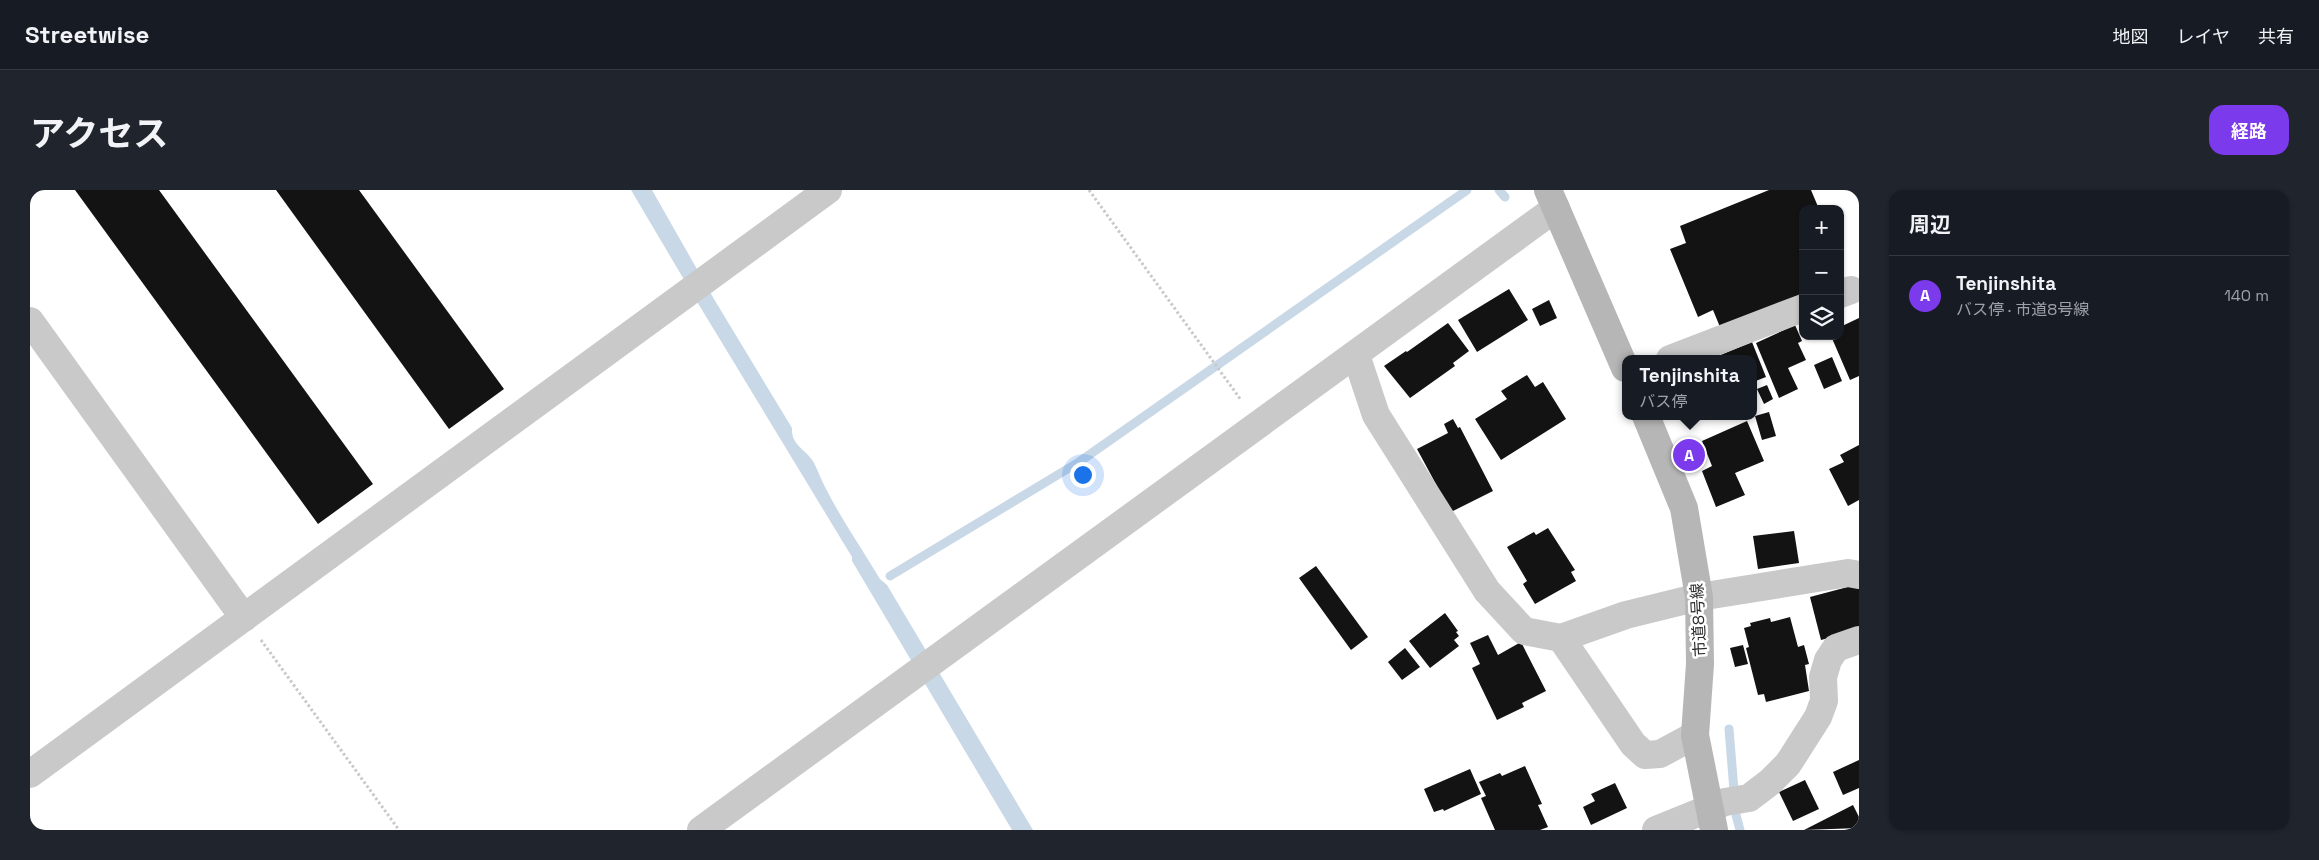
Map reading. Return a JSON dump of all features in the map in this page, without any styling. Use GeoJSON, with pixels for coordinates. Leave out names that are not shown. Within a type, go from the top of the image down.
{"type":"FeatureCollection","features":[{"type":"Feature","properties":{"kind":"street"},"geometry":{"type":"LineString","coordinates":[[30,774],[828,190]]}},
{"type":"Feature","properties":{"kind":"street"},"geometry":{"type":"LineString","coordinates":[[701,830],[912,675],[1356,355],[1552,199],[1622,361]]}},
{"type":"Feature","properties":{"kind":"street"},"geometry":{"type":"LineString","coordinates":[[1680,355],[1799,310]]}},
{"type":"Feature","properties":{"kind":"street"},"geometry":{"type":"LineString","coordinates":[[30,321],[244,618]]}},
{"type":"Feature","properties":{"kind":"street"},"geometry":{"type":"LineString","coordinates":[[1356,355],[1376,415],[1487,592],[1524,631],[1561,638],[1626,615],[1699,597],[1848,573],[1859,576]]}},
{"type":"Feature","properties":{"kind":"street","name":"市道8号線"},"geometry":{"type":"LineString","coordinates":[[1648,420],[1684,508],[1699,597],[1700,664],[1695,735],[1724,809]]}},
{"type":"Feature","properties":{"kind":"street"},"geometry":{"type":"LineString","coordinates":[[1561,638],[1633,744],[1645,755],[1660,754],[1695,735]]}},
{"type":"Feature","properties":{"kind":"street"},"geometry":{"type":"LineString","coordinates":[[1656,830],[1724,809],[1770,782],[1788,764],[1818,717],[1824,701],[1824,677],[1828,660],[1836,648],[1859,640]]}},
{"type":"Feature","properties":{"kind":"path"},"geometry":{"type":"LineString","coordinates":[[1090,190],[1235,392]]}},
{"type":"Feature","properties":{"kind":"path"},"geometry":{"type":"LineString","coordinates":[[244,618],[399,830]]}},
{"type":"Feature","properties":{"kind":"water"},"geometry":{"type":"Polygon","coordinates":[[[631,190],[652,190],[714,299],[792,428],[792,434],[796,442],[813,461],[824,486],[845,523],[880,579],[887,585],[1033,830],[1012,830],[852,561],[852,557],[631,190]]]}},
{"type":"Feature","properties":{"kind":"building"},"geometry":{"type":"Polygon","coordinates":[[[75,190],[159,190],[373,484],[318,524],[75,190]]]}},
{"type":"Feature","properties":{"kind":"building"},"geometry":{"type":"Polygon","coordinates":[[[276,190],[359,190],[504,389],[449,429],[276,190]]]}},
{"type":"Feature","properties":{"kind":"building"},"geometry":{"type":"Polygon","coordinates":[[[1769,190],[1811,190],[1817,205],[1799,205],[1799,296],[1720,327],[1713,310],[1698,317],[1670,249],[1686,243],[1680,226],[1769,190]]]}},
{"type":"Feature","properties":{"kind":"building"},"geometry":{"type":"Polygon","coordinates":[[[1509,289],[1528,320],[1477,352],[1458,320],[1509,289]]]}},
{"type":"Feature","properties":{"kind":"building"},"geometry":{"type":"Polygon","coordinates":[[[1549,300],[1557,318],[1540,326],[1532,309],[1549,300]]]}},
{"type":"Feature","properties":{"kind":"building"},"geometry":{"type":"Polygon","coordinates":[[[1859,318],[1859,376],[1850,380],[1833,340],[1844,340],[1844,325],[1859,318]]]}},
{"type":"Feature","properties":{"kind":"building"},"geometry":{"type":"Polygon","coordinates":[[[1448,323],[1469,351],[1453,363],[1455,366],[1410,398],[1384,366],[1448,323]]]}},
{"type":"Feature","properties":{"kind":"building"},"geometry":{"type":"Polygon","coordinates":[[[1795,325],[1799,334],[1799,340],[1802,341],[1798,343],[1806,360],[1788,368],[1798,389],[1779,398],[1756,343],[1795,325]]]}},
{"type":"Feature","properties":{"kind":"building"},"geometry":{"type":"Polygon","coordinates":[[[1752,342],[1766,377],[1757,380],[1757,355],[1721,355],[1752,342]]]}},
{"type":"Feature","properties":{"kind":"building"},"geometry":{"type":"Polygon","coordinates":[[[1832,357],[1842,381],[1824,389],[1814,365],[1832,357]]]}},
{"type":"Feature","properties":{"kind":"building"},"geometry":{"type":"Polygon","coordinates":[[[1527,375],[1535,387],[1543,382],[1566,419],[1501,460],[1475,419],[1507,399],[1501,391],[1527,375]]]}},
{"type":"Feature","properties":{"kind":"building"},"geometry":{"type":"Polygon","coordinates":[[[1767,385],[1773,399],[1764,404],[1757,389],[1767,385]]]}},
{"type":"Feature","properties":{"kind":"building"},"geometry":{"type":"Polygon","coordinates":[[[1769,412],[1776,436],[1762,440],[1756,420],[1757,415],[1769,412]]]}},
{"type":"Feature","properties":{"kind":"building"},"geometry":{"type":"Polygon","coordinates":[[[1453,419],[1458,428],[1460,427],[1493,491],[1451,512],[1417,449],[1448,433],[1444,424],[1453,419]]]}},
{"type":"Feature","properties":{"kind":"building"},"geometry":{"type":"Polygon","coordinates":[[[1747,421],[1764,461],[1735,473],[1745,495],[1716,507],[1702,471],[1712,466],[1702,441],[1747,421]]]}},
{"type":"Feature","properties":{"kind":"building"},"geometry":{"type":"Polygon","coordinates":[[[1859,445],[1859,500],[1848,506],[1829,469],[1844,462],[1840,455],[1859,445]]]}},
{"type":"Feature","properties":{"kind":"building"},"geometry":{"type":"Polygon","coordinates":[[[1548,528],[1575,570],[1571,572],[1576,581],[1535,604],[1523,584],[1527,581],[1507,547],[1534,532],[1536,535],[1548,528]]]}},
{"type":"Feature","properties":{"kind":"building"},"geometry":{"type":"Polygon","coordinates":[[[1794,531],[1799,563],[1758,569],[1753,536],[1794,531]]]}},
{"type":"Feature","properties":{"kind":"building"},"geometry":{"type":"Polygon","coordinates":[[[1316,566],[1368,637],[1351,650],[1299,578],[1316,566]]]}},
{"type":"Feature","properties":{"kind":"building"},"geometry":{"type":"Polygon","coordinates":[[[1859,584],[1859,630],[1821,640],[1810,597],[1859,584]]]}},
{"type":"Feature","properties":{"kind":"building"},"geometry":{"type":"Polygon","coordinates":[[[1445,613],[1458,631],[1456,632],[1459,636],[1454,640],[1459,646],[1430,668],[1409,641],[1445,613]]]}},
{"type":"Feature","properties":{"kind":"building"},"geometry":{"type":"Polygon","coordinates":[[[1790,617],[1798,647],[1804,645],[1809,664],[1805,665],[1809,691],[1766,702],[1764,694],[1758,695],[1746,648],[1749,647],[1744,628],[1751,626],[1750,623],[1770,618],[1771,622],[1790,617]]]}},
{"type":"Feature","properties":{"kind":"building"},"geometry":{"type":"Polygon","coordinates":[[[1488,635],[1498,655],[1521,642],[1546,691],[1522,703],[1524,707],[1497,720],[1472,668],[1480,664],[1470,643],[1488,635]]]}},
{"type":"Feature","properties":{"kind":"building"},"geometry":{"type":"Polygon","coordinates":[[[1743,645],[1748,664],[1735,667],[1730,648],[1743,645]]]}},
{"type":"Feature","properties":{"kind":"building"},"geometry":{"type":"Polygon","coordinates":[[[1405,648],[1420,667],[1402,680],[1388,662],[1405,648]]]}},
{"type":"Feature","properties":{"kind":"building"},"geometry":{"type":"Polygon","coordinates":[[[1859,760],[1859,788],[1843,795],[1833,772],[1859,760]]]}},
{"type":"Feature","properties":{"kind":"building"},"geometry":{"type":"Polygon","coordinates":[[[1525,766],[1542,804],[1538,805],[1548,827],[1540,830],[1495,830],[1481,798],[1486,796],[1479,782],[1500,773],[1502,776],[1525,766]]]}},
{"type":"Feature","properties":{"kind":"building"},"geometry":{"type":"Polygon","coordinates":[[[1470,769],[1481,794],[1444,811],[1443,809],[1434,812],[1424,789],[1470,769]]]}},
{"type":"Feature","properties":{"kind":"building"},"geometry":{"type":"Polygon","coordinates":[[[1805,780],[1819,809],[1793,821],[1779,792],[1805,780]]]}},
{"type":"Feature","properties":{"kind":"building"},"geometry":{"type":"Polygon","coordinates":[[[1615,783],[1627,808],[1591,825],[1583,807],[1595,801],[1591,794],[1615,783]]]}},
{"type":"Feature","properties":{"kind":"building"},"geometry":{"type":"Polygon","coordinates":[[[1853,805],[1859,817],[1859,828],[1804,830],[1853,805]]]}},
{"type":"Feature","properties":{"kind":"waterway"},"geometry":{"type":"LineString","coordinates":[[890,576],[1079,462],[1467,190]]}},
{"type":"Feature","properties":{"kind":"waterway"},"geometry":{"type":"LineString","coordinates":[[1499,190],[1505,197]]}},
{"type":"Feature","properties":{"kind":"waterway"},"geometry":{"type":"LineString","coordinates":[[1729,729],[1736,815],[1740,830]]}},
{"type":"Feature","properties":{"kind":"place","name":"Tenjinshita"},"geometry":{"type":"Point","coordinates":[1689,455]}}]}
